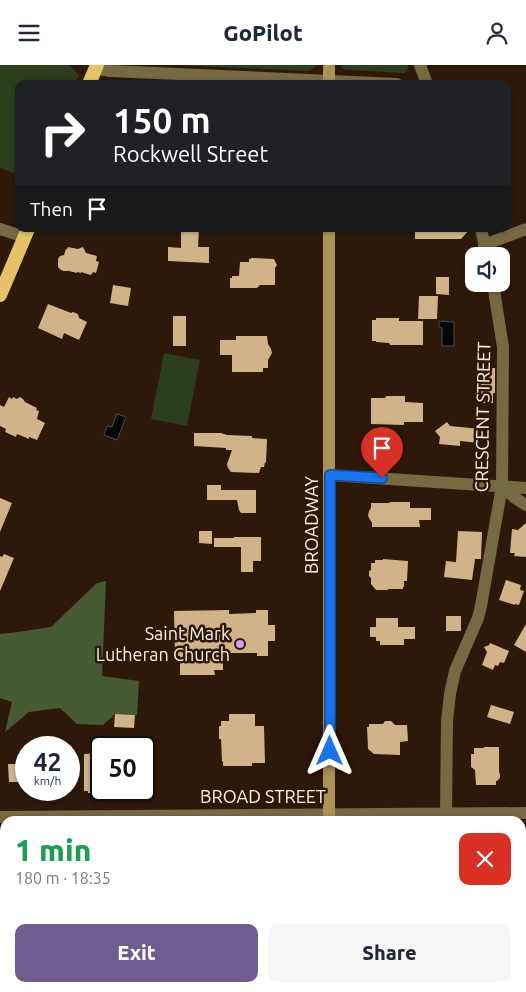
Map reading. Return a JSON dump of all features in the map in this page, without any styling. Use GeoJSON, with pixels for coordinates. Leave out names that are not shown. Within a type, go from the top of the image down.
{"type":"FeatureCollection","features":[{"type":"Feature","properties":{"kind":"highway"},"geometry":{"type":"LineString","coordinates":[[91,80],[96,67]]}},
{"type":"Feature","properties":{"kind":"highway"},"geometry":{"type":"LineString","coordinates":[[0,295],[26,233]]}},
{"type":"Feature","properties":{"kind":"main road"},"geometry":{"type":"LineString","coordinates":[[329,80],[330,65]]}},
{"type":"Feature","properties":{"kind":"main road","name":"BROADWAY"},"geometry":{"type":"LineString","coordinates":[[329,232],[329,816]]}},
{"type":"Feature","properties":{"kind":"street"},"geometry":{"type":"LineString","coordinates":[[420,65],[426,80]]}},
{"type":"Feature","properties":{"kind":"street"},"geometry":{"type":"LineString","coordinates":[[96,67],[104,70],[292,80]]}},
{"type":"Feature","properties":{"kind":"street"},"geometry":{"type":"LineString","coordinates":[[0,229],[15,231]]}},
{"type":"Feature","properties":{"kind":"street"},"geometry":{"type":"LineString","coordinates":[[493,247],[526,229]]}},
{"type":"Feature","properties":{"kind":"street"},"geometry":{"type":"LineString","coordinates":[[482,232],[485,247]]}},
{"type":"Feature","properties":{"kind":"street","name":"CRESCENT STREET"},"geometry":{"type":"LineString","coordinates":[[446,813],[447,721],[450,694],[455,671],[482,606],[502,486],[502,347],[494,292]]}},
{"type":"Feature","properties":{"kind":"street"},"geometry":{"type":"LineString","coordinates":[[330,475],[526,488]]}},
{"type":"Feature","properties":{"kind":"street"},"geometry":{"type":"LineString","coordinates":[[502,486],[526,505]]}},
{"type":"Feature","properties":{"kind":"street","name":"BROAD STREET"},"geometry":{"type":"LineString","coordinates":[[376,816],[446,813],[526,813]]}},
{"type":"Feature","properties":{"kind":"green space"},"geometry":{"type":"Polygon","coordinates":[[[0,65],[69,65],[79,75],[77,80],[15,80],[15,174],[0,168],[0,65]]]}},
{"type":"Feature","properties":{"kind":"green space"},"geometry":{"type":"Polygon","coordinates":[[[176,65],[317,65],[308,71],[176,65]]]}},
{"type":"Feature","properties":{"kind":"green space"},"geometry":{"type":"Polygon","coordinates":[[[341,65],[408,65],[408,69],[404,73],[349,70],[343,69],[341,65]]]}},
{"type":"Feature","properties":{"kind":"green space"},"geometry":{"type":"Polygon","coordinates":[[[164,353],[200,360],[187,426],[151,419],[164,353]]]}},
{"type":"Feature","properties":{"kind":"green space"},"geometry":{"type":"Polygon","coordinates":[[[106,581],[102,676],[139,681],[137,715],[115,714],[103,725],[77,724],[60,708],[29,712],[5,732],[12,702],[0,698],[0,634],[51,627],[97,583],[106,581]]]}},
{"type":"Feature","properties":{"kind":"shaded area"},"geometry":{"type":"Polygon","coordinates":[[[439,321],[454,322],[454,346],[442,346],[442,328],[439,327],[439,321]]]}},
{"type":"Feature","properties":{"kind":"shaded area"},"geometry":{"type":"Polygon","coordinates":[[[117,414],[126,417],[117,440],[104,435],[107,426],[112,427],[117,414]]]}},
{"type":"Feature","properties":{"kind":"building"},"geometry":{"type":"Polygon","coordinates":[[[181,232],[199,232],[198,247],[209,247],[209,263],[168,261],[168,247],[181,248],[181,232]]]}},
{"type":"Feature","properties":{"kind":"building"},"geometry":{"type":"Polygon","coordinates":[[[415,232],[467,232],[461,239],[415,239],[415,232]]]}},
{"type":"Feature","properties":{"kind":"building"},"geometry":{"type":"Polygon","coordinates":[[[68,247],[78,249],[83,247],[86,253],[97,256],[96,261],[99,262],[96,273],[93,272],[91,275],[61,270],[58,267],[58,259],[64,255],[68,247]]]}},
{"type":"Feature","properties":{"kind":"building"},"geometry":{"type":"Polygon","coordinates":[[[249,259],[274,259],[277,265],[275,268],[275,285],[260,285],[257,288],[230,288],[230,278],[232,276],[239,276],[240,262],[249,262],[249,259]]]}},
{"type":"Feature","properties":{"kind":"building"},"geometry":{"type":"Polygon","coordinates":[[[436,277],[449,277],[449,295],[436,294],[436,277]]]}},
{"type":"Feature","properties":{"kind":"building"},"geometry":{"type":"Polygon","coordinates":[[[113,285],[131,288],[128,306],[110,303],[113,285]]]}},
{"type":"Feature","properties":{"kind":"building"},"geometry":{"type":"Polygon","coordinates":[[[419,296],[438,296],[437,319],[418,319],[419,296]]]}},
{"type":"Feature","properties":{"kind":"building"},"geometry":{"type":"Polygon","coordinates":[[[48,304],[78,314],[79,318],[87,322],[79,340],[64,333],[62,339],[38,328],[48,304]]]}},
{"type":"Feature","properties":{"kind":"building"},"geometry":{"type":"Polygon","coordinates":[[[173,316],[186,316],[186,346],[173,346],[173,316]]]}},
{"type":"Feature","properties":{"kind":"building"},"geometry":{"type":"Polygon","coordinates":[[[376,318],[399,318],[399,321],[423,321],[423,345],[390,345],[389,343],[372,341],[372,320],[376,320],[376,318]]]}},
{"type":"Feature","properties":{"kind":"building"},"geometry":{"type":"Polygon","coordinates":[[[236,336],[267,336],[272,353],[268,360],[268,368],[263,368],[263,372],[232,372],[232,355],[220,355],[220,340],[236,340],[236,336]]]}},
{"type":"Feature","properties":{"kind":"building"},"geometry":{"type":"Polygon","coordinates":[[[479,368],[495,368],[493,403],[481,403],[479,368]]]}},
{"type":"Feature","properties":{"kind":"building"},"geometry":{"type":"Polygon","coordinates":[[[386,396],[405,396],[405,402],[423,403],[423,422],[404,422],[404,425],[371,424],[371,398],[385,398],[386,396]]]}},
{"type":"Feature","properties":{"kind":"building"},"geometry":{"type":"Polygon","coordinates":[[[9,397],[17,399],[20,397],[39,411],[37,419],[45,423],[37,440],[17,434],[16,437],[5,432],[6,429],[0,426],[0,405],[4,407],[9,397]]]}},
{"type":"Feature","properties":{"kind":"building"},"geometry":{"type":"Polygon","coordinates":[[[447,422],[450,426],[481,429],[480,443],[460,441],[460,446],[439,444],[440,437],[435,431],[447,422]]]}},
{"type":"Feature","properties":{"kind":"building"},"geometry":{"type":"Polygon","coordinates":[[[194,433],[221,433],[267,439],[266,463],[264,467],[261,467],[259,473],[231,472],[227,464],[232,450],[194,446],[194,433]]]}},
{"type":"Feature","properties":{"kind":"building"},"geometry":{"type":"Polygon","coordinates":[[[207,485],[221,485],[221,490],[256,490],[256,513],[241,513],[237,500],[207,500],[207,485]]]}},
{"type":"Feature","properties":{"kind":"building"},"geometry":{"type":"Polygon","coordinates":[[[0,498],[12,503],[0,532],[0,498]]]}},
{"type":"Feature","properties":{"kind":"building"},"geometry":{"type":"Polygon","coordinates":[[[410,502],[410,508],[431,508],[431,520],[419,520],[420,527],[372,527],[368,516],[371,503],[410,502]]]}},
{"type":"Feature","properties":{"kind":"building"},"geometry":{"type":"Polygon","coordinates":[[[526,523],[526,557],[514,556],[515,553],[510,553],[512,529],[518,530],[526,523]]]}},
{"type":"Feature","properties":{"kind":"building"},"geometry":{"type":"Polygon","coordinates":[[[199,531],[212,531],[212,544],[199,543],[199,531]]]}},
{"type":"Feature","properties":{"kind":"building"},"geometry":{"type":"Polygon","coordinates":[[[458,531],[482,532],[481,559],[475,559],[472,580],[444,577],[446,561],[456,562],[458,531]]]}},
{"type":"Feature","properties":{"kind":"building"},"geometry":{"type":"Polygon","coordinates":[[[261,537],[261,561],[253,561],[253,572],[241,572],[241,547],[214,547],[214,538],[261,537]]]}},
{"type":"Feature","properties":{"kind":"building"},"geometry":{"type":"Polygon","coordinates":[[[4,554],[14,558],[0,591],[0,556],[2,557],[4,554]]]}},
{"type":"Feature","properties":{"kind":"building"},"geometry":{"type":"Polygon","coordinates":[[[375,560],[408,561],[407,581],[404,581],[403,589],[376,590],[371,584],[369,571],[371,570],[371,563],[375,563],[375,560]]]}},
{"type":"Feature","properties":{"kind":"building"},"geometry":{"type":"Polygon","coordinates":[[[506,580],[521,585],[520,590],[524,591],[519,605],[499,600],[506,580]]]}},
{"type":"Feature","properties":{"kind":"building","name":"Saint Mark Lutheran Church"},"geometry":{"type":"Polygon","coordinates":[[[229,610],[229,614],[256,613],[256,610],[268,610],[268,625],[275,625],[275,641],[268,641],[268,656],[257,656],[257,653],[230,653],[230,656],[223,656],[223,670],[214,670],[215,675],[180,675],[180,656],[175,656],[174,611],[229,610]]]}},
{"type":"Feature","properties":{"kind":"building"},"geometry":{"type":"Polygon","coordinates":[[[446,616],[461,616],[461,631],[446,631],[446,616]]]}},
{"type":"Feature","properties":{"kind":"building"},"geometry":{"type":"Polygon","coordinates":[[[376,618],[398,618],[398,627],[415,627],[415,639],[404,639],[404,645],[380,645],[380,641],[376,641],[376,637],[370,637],[370,627],[376,627],[376,618]]]}},
{"type":"Feature","properties":{"kind":"building"},"geometry":{"type":"Polygon","coordinates":[[[526,624],[526,652],[514,645],[526,624]]]}},
{"type":"Feature","properties":{"kind":"building"},"geometry":{"type":"Polygon","coordinates":[[[490,643],[509,651],[504,663],[500,662],[498,666],[495,665],[493,670],[482,665],[487,652],[484,647],[490,643]]]}},
{"type":"Feature","properties":{"kind":"building"},"geometry":{"type":"Polygon","coordinates":[[[491,705],[514,712],[510,724],[487,717],[491,705]]]}},
{"type":"Feature","properties":{"kind":"building"},"geometry":{"type":"Polygon","coordinates":[[[115,714],[135,715],[134,728],[114,727],[115,714]]]}},
{"type":"Feature","properties":{"kind":"building"},"geometry":{"type":"Polygon","coordinates":[[[229,714],[255,714],[255,726],[264,726],[265,763],[252,763],[252,766],[223,766],[219,726],[221,726],[221,721],[229,721],[229,714]]]}},
{"type":"Feature","properties":{"kind":"building"},"geometry":{"type":"Polygon","coordinates":[[[385,721],[391,721],[395,725],[407,725],[408,741],[400,742],[400,755],[374,754],[368,749],[367,727],[369,727],[369,724],[383,724],[385,721]]]}},
{"type":"Feature","properties":{"kind":"building"},"geometry":{"type":"Polygon","coordinates":[[[499,747],[500,778],[496,781],[496,785],[476,785],[475,770],[471,767],[471,754],[474,754],[474,748],[499,747]]]}},
{"type":"Feature","properties":{"kind":"building"},"geometry":{"type":"Polygon","coordinates":[[[84,754],[90,754],[90,793],[84,791],[84,754]]]}},
{"type":"Feature","properties":{"kind":"building"},"geometry":{"type":"Polygon","coordinates":[[[8,764],[15,764],[15,782],[9,782],[8,764]]]}},
{"type":"Feature","properties":{"kind":"place","name":"Saint Mark Lutheran Church"},"geometry":{"type":"Point","coordinates":[240,644]}},
{"type":"Feature","properties":{"kind":"route"},"geometry":{"type":"LineString","coordinates":[[330,751],[330,475],[382,478]]}}]}
